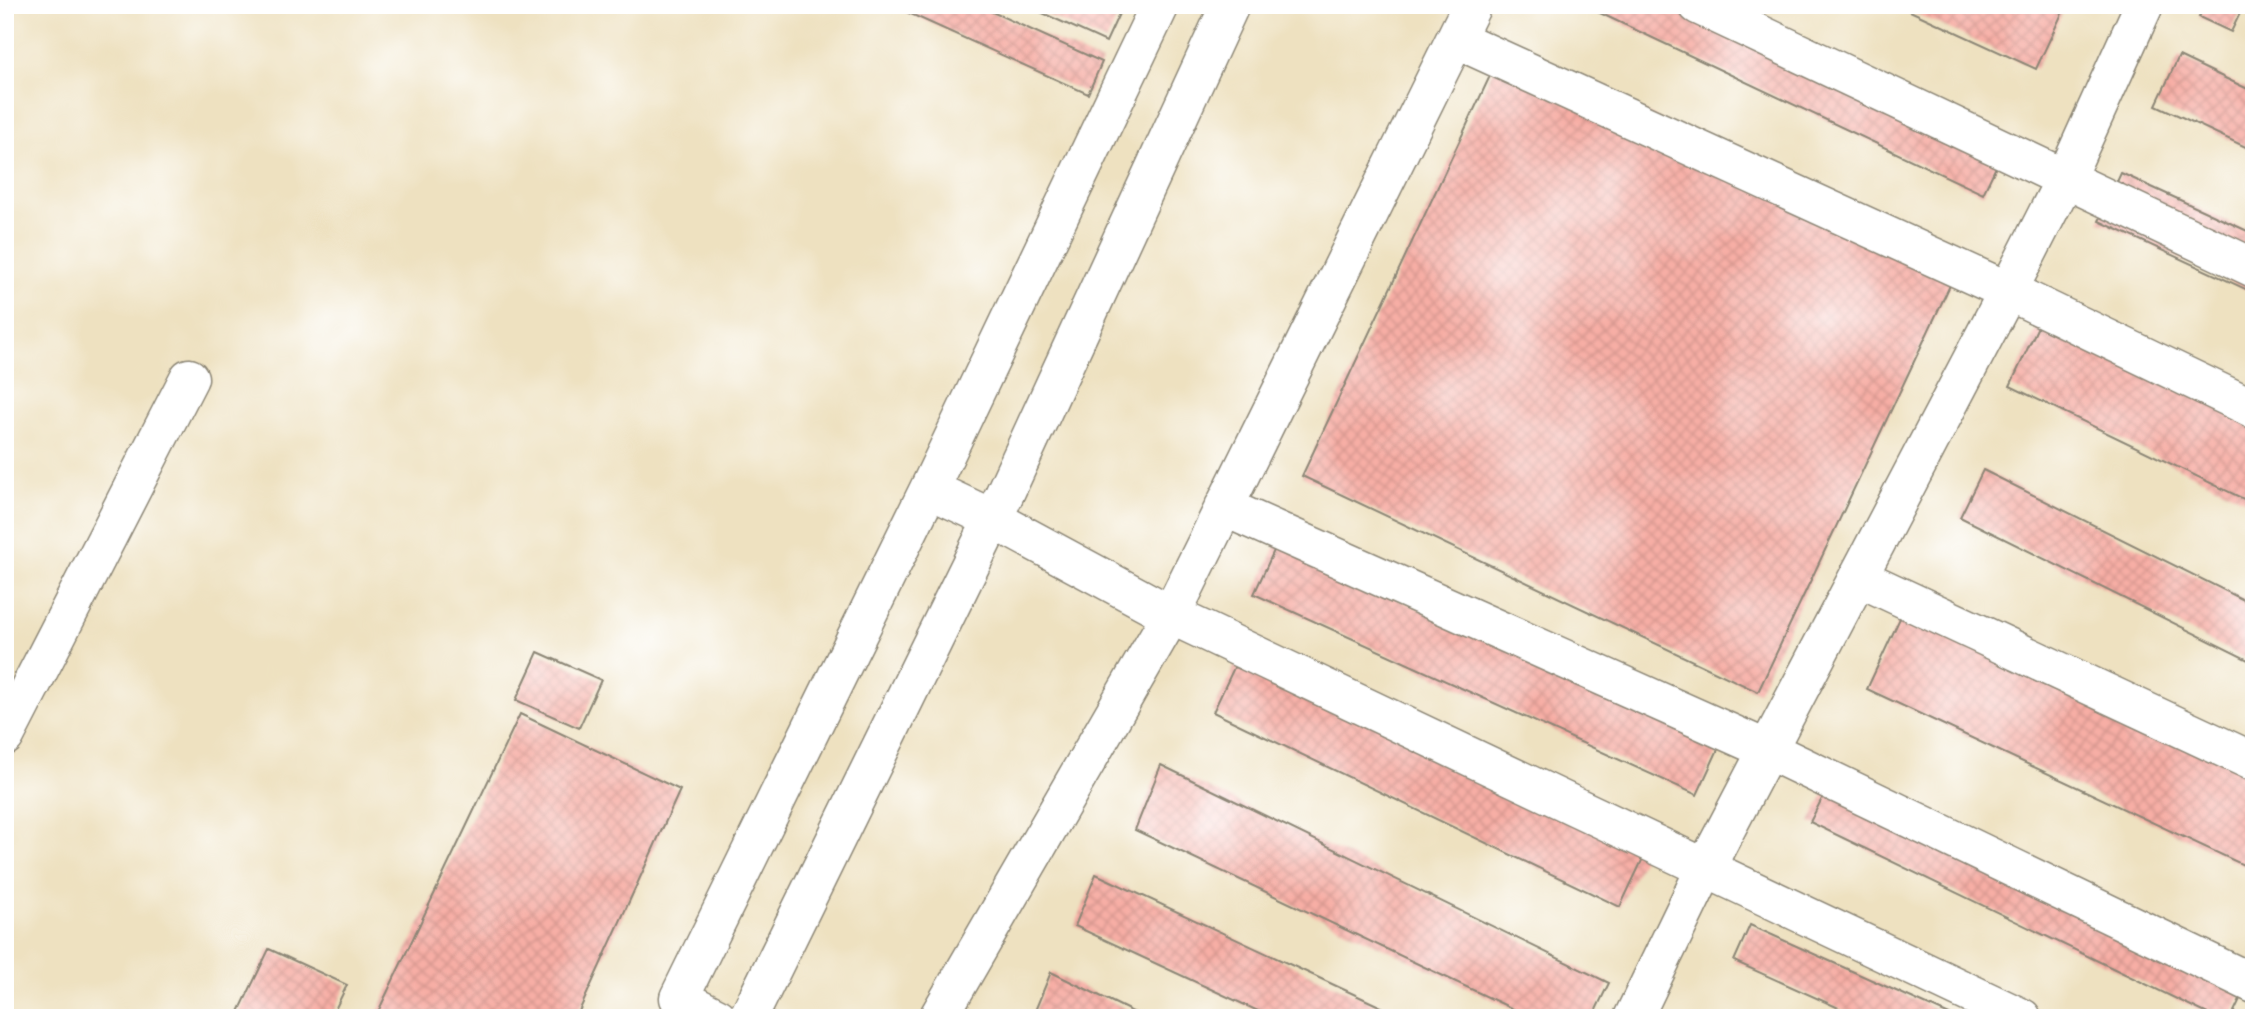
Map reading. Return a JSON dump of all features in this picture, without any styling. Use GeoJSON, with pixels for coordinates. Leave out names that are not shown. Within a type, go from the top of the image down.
{"type":"FeatureCollection","features":[{"type":"Feature","properties":{"kind":"lane"},"geometry":{"type":"LineString","coordinates":[[718,1018],[679,998],[929,489],[1160,5]]}},
{"type":"Feature","properties":{"kind":"lane"},"geometry":{"type":"LineString","coordinates":[[748,1018],[993,519],[1230,5]]}},
{"type":"Feature","properties":{"kind":"lane"},"geometry":{"type":"LineString","coordinates":[[938,1018],[1171,615],[1472,5]]}},
{"type":"Feature","properties":{"kind":"lane"},"geometry":{"type":"LineString","coordinates":[[1698,5],[2254,268]]}},
{"type":"Feature","properties":{"kind":"lane"},"geometry":{"type":"LineString","coordinates":[[1633,1018],[1705,869],[2066,177],[2144,5]]}},
{"type":"Feature","properties":{"kind":"lane"},"geometry":{"type":"LineString","coordinates":[[1456,39],[2008,291],[2254,409]]}},
{"type":"Feature","properties":{"kind":"lane"},"geometry":{"type":"LineString","coordinates":[[5,736],[190,377]]}},
{"type":"Feature","properties":{"kind":"lane"},"geometry":{"type":"LineString","coordinates":[[929,489],[993,519],[1171,615],[2022,1018]]}},
{"type":"Feature","properties":{"kind":"lane"},"geometry":{"type":"LineString","coordinates":[[1224,507],[1768,750],[2254,984]]}},
{"type":"Feature","properties":{"kind":"lane"},"geometry":{"type":"LineString","coordinates":[[1858,577],[2254,762]]}},
{"type":"Feature","properties":{"kind":"building"},"geometry":{"type":"Polygon","coordinates":[[[891,5],[977,5],[1102,62],[1088,94],[891,5]]]}},
{"type":"Feature","properties":{"kind":"building"},"geometry":{"type":"Polygon","coordinates":[[[1025,5],[1123,5],[1106,42],[1025,5]]]}},
{"type":"Feature","properties":{"kind":"building"},"geometry":{"type":"Polygon","coordinates":[[[1583,5],[1693,5],[2003,152],[1983,194],[1583,5]]]}},
{"type":"Feature","properties":{"kind":"building"},"geometry":{"type":"Polygon","coordinates":[[[1897,5],[2066,5],[2036,69],[1897,5]]]}},
{"type":"Feature","properties":{"kind":"building"},"geometry":{"type":"Polygon","coordinates":[[[2205,5],[2244,5],[2231,32],[2199,17],[2205,5]]]}},
{"type":"Feature","properties":{"kind":"building"},"geometry":{"type":"Polygon","coordinates":[[[1504,46],[1961,262],[1758,692],[1302,476],[1504,46]]]}},
{"type":"Feature","properties":{"kind":"building"},"geometry":{"type":"Polygon","coordinates":[[[2179,56],[2254,92],[2254,151],[2156,105],[2179,56]]]}},
{"type":"Feature","properties":{"kind":"building"},"geometry":{"type":"Polygon","coordinates":[[[2121,173],[2254,234],[2254,293],[2099,221],[2121,173]]]}},
{"type":"Feature","properties":{"kind":"building"},"geometry":{"type":"Polygon","coordinates":[[[2049,303],[2254,402],[2254,504],[2010,386],[2049,303]]]}},
{"type":"Feature","properties":{"kind":"building"},"geometry":{"type":"Polygon","coordinates":[[[1983,470],[2254,605],[2254,663],[1960,517],[1983,470]]]}},
{"type":"Feature","properties":{"kind":"building"},"geometry":{"type":"Polygon","coordinates":[[[1277,544],[1720,745],[1697,795],[1254,594],[1277,544]]]}},
{"type":"Feature","properties":{"kind":"building"},"geometry":{"type":"Polygon","coordinates":[[[1907,603],[2254,765],[2254,870],[1867,689],[1907,603]]]}},
{"type":"Feature","properties":{"kind":"building"},"geometry":{"type":"Polygon","coordinates":[[[538,652],[601,680],[579,728],[516,700],[538,652]]]}},
{"type":"Feature","properties":{"kind":"building"},"geometry":{"type":"Polygon","coordinates":[[[1239,657],[1646,852],[1620,907],[1213,712],[1239,657]]]}},
{"type":"Feature","properties":{"kind":"building"},"geometry":{"type":"Polygon","coordinates":[[[520,714],[680,790],[576,1018],[375,1018],[520,714]]]}},
{"type":"Feature","properties":{"kind":"building"},"geometry":{"type":"Polygon","coordinates":[[[1161,765],[1609,983],[1592,1018],[1532,1018],[1135,830],[1161,765]]]}},
{"type":"Feature","properties":{"kind":"building"},"geometry":{"type":"Polygon","coordinates":[[[1836,771],[2253,972],[2231,1018],[2216,1018],[1810,822],[1836,771]]]}},
{"type":"Feature","properties":{"kind":"building"},"geometry":{"type":"Polygon","coordinates":[[[1096,874],[1405,1018],[1273,1018],[1075,926],[1096,874]]]}},
{"type":"Feature","properties":{"kind":"building"},"geometry":{"type":"Polygon","coordinates":[[[1750,925],[1956,1018],[1861,1018],[1734,961],[1750,925]]]}},
{"type":"Feature","properties":{"kind":"building"},"geometry":{"type":"Polygon","coordinates":[[[269,949],[347,985],[331,1018],[236,1018],[269,949]]]}},
{"type":"Feature","properties":{"kind":"building"},"geometry":{"type":"Polygon","coordinates":[[[1051,972],[1145,1018],[1032,1018],[1051,972]]]}}]}
